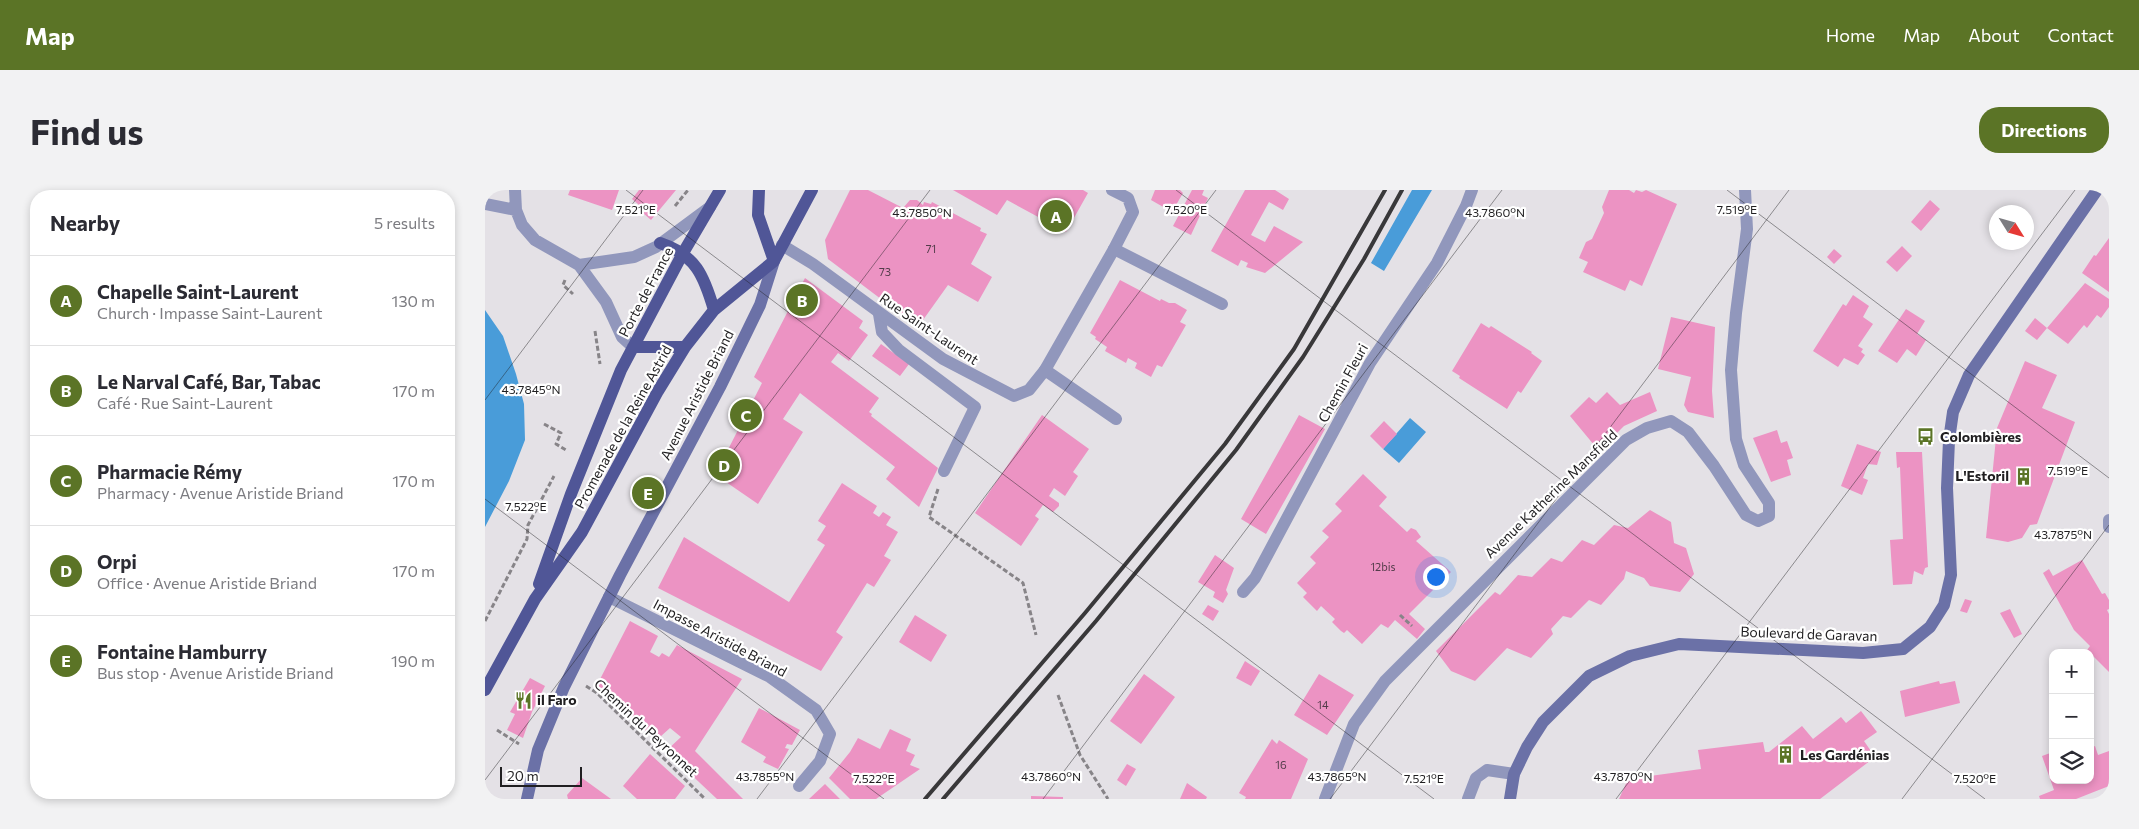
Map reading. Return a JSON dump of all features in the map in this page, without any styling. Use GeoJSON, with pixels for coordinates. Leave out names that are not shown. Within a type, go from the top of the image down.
{"type":"FeatureCollection","features":[{"type":"Feature","properties":{"kind":"main road","name":"Porte de France"},"geometry":{"type":"LineString","coordinates":[[605,411],[621,370],[683,253],[720,190]]}},
{"type":"Feature","properties":{"kind":"main road"},"geometry":{"type":"LineString","coordinates":[[759,190],[758,215],[774,261]]}},
{"type":"Feature","properties":{"kind":"main road"},"geometry":{"type":"LineString","coordinates":[[774,261],[812,190]]}},
{"type":"Feature","properties":{"kind":"main road"},"geometry":{"type":"LineString","coordinates":[[660,243],[683,253],[706,282],[715,310]]}},
{"type":"Feature","properties":{"kind":"main road","name":"Promenade de la Reine Astrid"},"geometry":{"type":"LineString","coordinates":[[485,690],[535,599],[582,532],[658,391],[685,347],[715,310],[774,261]]}},
{"type":"Feature","properties":{"kind":"main road"},"geometry":{"type":"LineString","coordinates":[[633,347],[685,347]]}},
{"type":"Feature","properties":{"kind":"main road","name":"Promenade de la Reine Astrid"},"geometry":{"type":"LineString","coordinates":[[535,599],[571,494],[605,411]]}},
{"type":"Feature","properties":{"kind":"street"},"geometry":{"type":"LineString","coordinates":[[515,190],[516,210],[523,225],[535,240],[579,265],[606,302],[622,336],[633,347]]}},
{"type":"Feature","properties":{"kind":"street","name":"Rue Saint-Laurent"},"geometry":{"type":"LineString","coordinates":[[782,245],[813,264],[943,359],[1013,396],[1029,390],[1045,370],[1114,250],[1133,212],[1128,198],[1112,190]]}},
{"type":"Feature","properties":{"kind":"street","name":"Chemin Fleuri"},"geometry":{"type":"LineString","coordinates":[[1243,592],[1255,578],[1370,363],[1437,263],[1466,206],[1472,190]]}},
{"type":"Feature","properties":{"kind":"street","name":"Avenue Katherine Mansfield"},"geometry":{"type":"LineString","coordinates":[[1325,799],[1354,724],[1385,681],[1626,440],[1647,428],[1671,422],[1688,432],[1714,466],[1746,515],[1758,521],[1769,516],[1769,503],[1744,465],[1736,439],[1731,370],[1735,314],[1747,230],[1745,190]]}},
{"type":"Feature","properties":{"kind":"street","name":"Boulevard de Garavan"},"geometry":{"type":"LineString","coordinates":[[1510,799],[1515,774],[1527,747],[1543,722],[1589,676],[1630,656],[1679,644],[1863,653],[1903,649],[1930,627],[1944,605],[1951,575],[1947,488],[1949,440],[1953,412],[1969,375],[2097,190]]}},
{"type":"Feature","properties":{"kind":"street"},"geometry":{"type":"LineString","coordinates":[[485,204],[516,210]]}},
{"type":"Feature","properties":{"kind":"street"},"geometry":{"type":"LineString","coordinates":[[579,265],[634,257],[656,247],[709,207]]}},
{"type":"Feature","properties":{"kind":"street"},"geometry":{"type":"LineString","coordinates":[[1114,250],[1222,304]]}},
{"type":"Feature","properties":{"kind":"street","name":"Avenue Aristide Briand"},"geometry":{"type":"LineString","coordinates":[[527,799],[538,750],[570,675],[720,387],[760,305],[774,261]]}},
{"type":"Feature","properties":{"kind":"street"},"geometry":{"type":"LineString","coordinates":[[879,314],[881,332],[899,350],[975,406],[944,471]]}},
{"type":"Feature","properties":{"kind":"street"},"geometry":{"type":"LineString","coordinates":[[1045,370],[1116,419]]}},
{"type":"Feature","properties":{"kind":"street"},"geometry":{"type":"LineString","coordinates":[[2109,520],[2109,527]]}},
{"type":"Feature","properties":{"kind":"street","name":"Impasse Aristide Briand"},"geometry":{"type":"LineString","coordinates":[[609,597],[770,677],[816,710],[830,734],[820,761],[799,786]]}},
{"type":"Feature","properties":{"kind":"street"},"geometry":{"type":"LineString","coordinates":[[1468,799],[1476,778],[1487,770],[1515,774]]}},
{"type":"Feature","properties":{"kind":"path"},"geometry":{"type":"LineString","coordinates":[[671,210],[688,190]]}},
{"type":"Feature","properties":{"kind":"path"},"geometry":{"type":"LineString","coordinates":[[565,280],[563,285],[575,296]]}},
{"type":"Feature","properties":{"kind":"path"},"geometry":{"type":"LineString","coordinates":[[595,328],[600,360],[599,367]]}},
{"type":"Feature","properties":{"kind":"path"},"geometry":{"type":"LineString","coordinates":[[544,424],[561,433],[555,444],[566,450]]}},
{"type":"Feature","properties":{"kind":"path"},"geometry":{"type":"LineString","coordinates":[[563,456],[570,442]]}},
{"type":"Feature","properties":{"kind":"path"},"geometry":{"type":"LineString","coordinates":[[485,621],[527,539],[529,525],[558,469]]}},
{"type":"Feature","properties":{"kind":"path"},"geometry":{"type":"LineString","coordinates":[[944,471],[929,517],[1023,583],[1036,636]]}},
{"type":"Feature","properties":{"kind":"path"},"geometry":{"type":"LineString","coordinates":[[1400,615],[1419,632]]}},
{"type":"Feature","properties":{"kind":"path","name":"Chemin du Peyronnet"},"geometry":{"type":"LineString","coordinates":[[570,675],[597,693],[705,799]]}},
{"type":"Feature","properties":{"kind":"path"},"geometry":{"type":"LineString","coordinates":[[1058,695],[1080,755],[1108,799]]}},
{"type":"Feature","properties":{"kind":"path"},"geometry":{"type":"LineString","coordinates":[[497,730],[519,744]]}},
{"type":"Feature","properties":{"kind":"water"},"geometry":{"type":"Polygon","coordinates":[[[1412,190],[1432,190],[1384,271],[1371,263],[1412,190]]]}},
{"type":"Feature","properties":{"kind":"water"},"geometry":{"type":"Polygon","coordinates":[[[485,310],[503,336],[516,374],[524,404],[525,440],[509,481],[485,527],[485,310]]]}},
{"type":"Feature","properties":{"kind":"water"},"geometry":{"type":"Polygon","coordinates":[[[1410,418],[1426,432],[1399,463],[1383,449],[1410,418]]]}},
{"type":"Feature","properties":{"kind":"building"},"geometry":{"type":"Polygon","coordinates":[[[570,190],[619,190],[612,210],[568,195],[570,190]]]}},
{"type":"Feature","properties":{"kind":"building"},"geometry":{"type":"Polygon","coordinates":[[[639,190],[676,190],[651,220],[643,213],[645,210],[632,199],[639,190]]]}},
{"type":"Feature","properties":{"kind":"building"},"geometry":{"type":"Polygon","coordinates":[[[850,190],[868,190],[903,208],[910,200],[917,200],[923,205],[924,202],[931,204],[932,202],[981,228],[980,231],[987,234],[971,264],[992,277],[978,302],[948,285],[918,327],[828,259],[825,240],[850,190]]]}},
{"type":"Feature","properties":{"kind":"building"},"geometry":{"type":"Polygon","coordinates":[[[953,190],[1083,190],[1088,193],[1066,232],[1007,200],[997,215],[953,190]]]}},
{"type":"Feature","properties":{"kind":"building"},"geometry":{"type":"Polygon","coordinates":[[[1155,190],[1180,190],[1183,193],[1172,212],[1151,200],[1155,190]]]}},
{"type":"Feature","properties":{"kind":"building"},"geometry":{"type":"Polygon","coordinates":[[[1192,190],[1204,190],[1202,195],[1208,198],[1191,235],[1173,226],[1192,190]]]}},
{"type":"Feature","properties":{"kind":"building"},"geometry":{"type":"Polygon","coordinates":[[[1245,190],[1275,190],[1289,199],[1283,210],[1269,202],[1251,235],[1265,242],[1274,226],[1303,242],[1265,273],[1246,267],[1248,263],[1241,260],[1238,266],[1211,251],[1245,190]]]}},
{"type":"Feature","properties":{"kind":"building"},"geometry":{"type":"Polygon","coordinates":[[[1609,190],[1629,190],[1634,193],[1636,190],[1642,192],[1646,190],[1677,204],[1642,286],[1630,280],[1625,291],[1583,272],[1588,262],[1579,258],[1586,242],[1592,239],[1604,213],[1602,207],[1609,190]]]}},
{"type":"Feature","properties":{"kind":"building"},"geometry":{"type":"Polygon","coordinates":[[[1930,200],[1940,209],[1921,231],[1911,222],[1930,200]]]}},
{"type":"Feature","properties":{"kind":"building"},"geometry":{"type":"Polygon","coordinates":[[[2109,238],[2109,292],[2082,273],[2109,238]]]}},
{"type":"Feature","properties":{"kind":"building"},"geometry":{"type":"Polygon","coordinates":[[[1902,246],[1912,256],[1897,272],[1886,262],[1902,246]]]}},
{"type":"Feature","properties":{"kind":"building"},"geometry":{"type":"Polygon","coordinates":[[[1834,249],[1842,256],[1834,264],[1827,257],[1834,249]]]}},
{"type":"Feature","properties":{"kind":"building"},"geometry":{"type":"Polygon","coordinates":[[[805,278],[863,321],[859,328],[868,335],[849,361],[838,353],[831,362],[879,398],[869,412],[872,414],[871,416],[938,468],[919,507],[886,479],[895,467],[800,393],[783,419],[803,432],[758,504],[726,482],[714,477],[762,383],[754,377],[805,278]]]}},
{"type":"Feature","properties":{"kind":"building"},"geometry":{"type":"Polygon","coordinates":[[[1120,280],[1160,301],[1161,299],[1169,303],[1175,303],[1187,310],[1180,322],[1186,325],[1162,367],[1157,365],[1151,377],[1135,368],[1137,363],[1128,358],[1126,363],[1105,351],[1107,347],[1090,333],[1120,280]]]}},
{"type":"Feature","properties":{"kind":"building"},"geometry":{"type":"Polygon","coordinates":[[[2085,283],[2109,299],[2109,307],[2101,318],[2097,315],[2087,328],[2084,325],[2068,344],[2047,328],[2085,283]]]}},
{"type":"Feature","properties":{"kind":"building"},"geometry":{"type":"Polygon","coordinates":[[[1853,295],[1869,306],[1863,317],[1873,324],[1858,346],[1863,349],[1861,352],[1865,355],[1858,365],[1844,358],[1838,367],[1813,351],[1843,304],[1846,306],[1853,295]]]}},
{"type":"Feature","properties":{"kind":"building"},"geometry":{"type":"Polygon","coordinates":[[[1906,309],[1925,321],[1917,334],[1926,340],[1916,356],[1907,349],[1897,363],[1878,351],[1906,309]]]}},
{"type":"Feature","properties":{"kind":"building"},"geometry":{"type":"Polygon","coordinates":[[[1671,317],[1715,327],[1712,391],[1714,418],[1688,412],[1684,405],[1691,377],[1658,369],[1671,317]]]}},
{"type":"Feature","properties":{"kind":"building"},"geometry":{"type":"Polygon","coordinates":[[[2035,318],[2047,328],[2037,340],[2025,331],[2035,318]]]}},
{"type":"Feature","properties":{"kind":"building"},"geometry":{"type":"Polygon","coordinates":[[[1481,323],[1489,328],[1491,326],[1532,352],[1542,361],[1521,393],[1518,391],[1507,409],[1459,378],[1460,376],[1452,371],[1481,323]]]}},
{"type":"Feature","properties":{"kind":"building"},"geometry":{"type":"Polygon","coordinates":[[[881,344],[909,364],[900,376],[872,356],[881,344]]]}},
{"type":"Feature","properties":{"kind":"building","name":"L'Estoril"},"geometry":{"type":"Polygon","coordinates":[[[2025,361],[2057,375],[2042,408],[2075,422],[2037,524],[2030,525],[2022,538],[2008,542],[1986,538],[1997,428],[2025,361]]]}},
{"type":"Feature","properties":{"kind":"building"},"geometry":{"type":"Polygon","coordinates":[[[1607,392],[1620,405],[1650,392],[1657,411],[1624,426],[1599,451],[1570,416],[1589,397],[1596,403],[1607,392]]]}},
{"type":"Feature","properties":{"kind":"building"},"geometry":{"type":"Polygon","coordinates":[[[1042,415],[1089,449],[1073,472],[1078,476],[1065,496],[1054,488],[1049,496],[1059,503],[1059,506],[1053,512],[1043,505],[1035,516],[1039,519],[1021,546],[975,513],[1042,415]]]}},
{"type":"Feature","properties":{"kind":"building"},"geometry":{"type":"Polygon","coordinates":[[[1299,415],[1325,429],[1266,534],[1241,519],[1299,415]]]}},
{"type":"Feature","properties":{"kind":"building"},"geometry":{"type":"Polygon","coordinates":[[[1384,421],[1397,434],[1383,449],[1370,436],[1384,421]]]}},
{"type":"Feature","properties":{"kind":"building"},"geometry":{"type":"Polygon","coordinates":[[[1777,430],[1781,443],[1787,441],[1793,458],[1787,460],[1791,475],[1771,482],[1753,438],[1777,430]]]}},
{"type":"Feature","properties":{"kind":"building"},"geometry":{"type":"Polygon","coordinates":[[[1857,444],[1881,452],[1877,465],[1868,464],[1863,478],[1868,480],[1862,495],[1841,486],[1857,444]]]}},
{"type":"Feature","properties":{"kind":"building"},"geometry":{"type":"Polygon","coordinates":[[[1896,452],[1922,452],[1928,567],[1925,568],[1923,575],[1914,571],[1912,584],[1893,585],[1890,540],[1903,539],[1900,467],[1897,468],[1896,452]]]}},
{"type":"Feature","properties":{"kind":"building"},"geometry":{"type":"Polygon","coordinates":[[[1363,474],[1387,497],[1379,506],[1407,532],[1411,528],[1416,530],[1421,537],[1416,541],[1451,572],[1409,614],[1425,629],[1417,639],[1395,620],[1388,628],[1381,624],[1362,644],[1347,630],[1344,633],[1341,631],[1332,622],[1335,619],[1321,606],[1317,611],[1303,597],[1307,593],[1297,583],[1316,563],[1310,557],[1329,537],[1322,531],[1342,511],[1335,504],[1363,474]]]}},
{"type":"Feature","properties":{"kind":"building"},"geometry":{"type":"Polygon","coordinates":[[[842,483],[877,506],[873,513],[879,517],[883,512],[891,517],[886,525],[898,532],[884,556],[891,560],[874,587],[867,583],[836,632],[843,637],[821,671],[658,588],[684,537],[789,602],[825,545],[817,540],[826,526],[818,521],[842,483]]]}},
{"type":"Feature","properties":{"kind":"building"},"geometry":{"type":"Polygon","coordinates":[[[1650,510],[1671,522],[1674,543],[1686,548],[1694,574],[1680,592],[1650,586],[1644,578],[1626,571],[1624,579],[1601,605],[1589,600],[1571,618],[1563,616],[1551,629],[1553,634],[1531,658],[1507,648],[1475,681],[1451,671],[1436,651],[1495,592],[1500,595],[1518,575],[1532,577],[1551,558],[1562,562],[1582,540],[1594,545],[1614,525],[1628,528],[1650,510]]]}},
{"type":"Feature","properties":{"kind":"building"},"geometry":{"type":"Polygon","coordinates":[[[1215,555],[1234,568],[1226,590],[1228,594],[1223,603],[1213,597],[1215,592],[1198,582],[1215,555]]]}},
{"type":"Feature","properties":{"kind":"building"},"geometry":{"type":"Polygon","coordinates":[[[2082,560],[2102,594],[2105,593],[2109,600],[2109,609],[2107,610],[2109,614],[2109,672],[2094,657],[2094,649],[2088,649],[2090,646],[2074,630],[2043,573],[2049,569],[2053,576],[2082,560]]]}},
{"type":"Feature","properties":{"kind":"building"},"geometry":{"type":"Polygon","coordinates":[[[1965,599],[1972,601],[1967,613],[1960,611],[1965,599]]]}},
{"type":"Feature","properties":{"kind":"building"},"geometry":{"type":"Polygon","coordinates":[[[1208,605],[1219,611],[1213,621],[1202,614],[1208,605]]]}},
{"type":"Feature","properties":{"kind":"building"},"geometry":{"type":"Polygon","coordinates":[[[2010,609],[2022,634],[2014,638],[2000,613],[2010,609]]]}},
{"type":"Feature","properties":{"kind":"building"},"geometry":{"type":"Polygon","coordinates":[[[915,615],[947,635],[931,662],[899,642],[915,615]]]}},
{"type":"Feature","properties":{"kind":"building"},"geometry":{"type":"Polygon","coordinates":[[[630,621],[658,636],[650,652],[659,657],[662,653],[669,657],[677,645],[742,679],[695,751],[743,799],[717,799],[666,751],[681,737],[670,728],[660,737],[650,728],[647,732],[597,685],[630,621]]]}},
{"type":"Feature","properties":{"kind":"building"},"geometry":{"type":"Polygon","coordinates":[[[1245,661],[1260,671],[1251,686],[1236,678],[1245,661]]]}},
{"type":"Feature","properties":{"kind":"building"},"geometry":{"type":"Polygon","coordinates":[[[1144,674],[1175,697],[1141,744],[1110,721],[1144,674]]]}},
{"type":"Feature","properties":{"kind":"building"},"geometry":{"type":"Polygon","coordinates":[[[1319,674],[1354,695],[1327,735],[1294,715],[1319,674]]]}},
{"type":"Feature","properties":{"kind":"building"},"geometry":{"type":"Polygon","coordinates":[[[530,678],[545,686],[532,712],[523,738],[507,730],[515,714],[510,712],[530,678]]]}},
{"type":"Feature","properties":{"kind":"building"},"geometry":{"type":"Polygon","coordinates":[[[1939,681],[1940,684],[1955,681],[1960,703],[1905,717],[1900,691],[1939,681]]]}},
{"type":"Feature","properties":{"kind":"building"},"geometry":{"type":"Polygon","coordinates":[[[759,708],[800,730],[792,745],[787,744],[785,748],[789,749],[778,769],[763,762],[766,757],[741,742],[759,708]]]}},
{"type":"Feature","properties":{"kind":"building","name":"Les Gardénias"},"geometry":{"type":"Polygon","coordinates":[[[1861,711],[1877,732],[1864,741],[1875,757],[1820,799],[1619,799],[1628,779],[1701,769],[1698,750],[1763,742],[1765,752],[1769,752],[1802,726],[1813,739],[1841,717],[1846,723],[1861,711]]]}},
{"type":"Feature","properties":{"kind":"building"},"geometry":{"type":"Polygon","coordinates":[[[890,729],[911,739],[906,751],[915,755],[910,765],[920,769],[876,799],[850,799],[829,778],[850,752],[858,738],[880,749],[890,729]]]}},
{"type":"Feature","properties":{"kind":"building"},"geometry":{"type":"Polygon","coordinates":[[[1272,739],[1277,744],[1279,740],[1308,759],[1291,799],[1245,799],[1246,797],[1239,793],[1272,739]]]}},
{"type":"Feature","properties":{"kind":"building"},"geometry":{"type":"Polygon","coordinates":[[[2094,746],[2098,755],[2109,751],[2109,786],[2076,799],[2040,799],[2039,796],[2054,790],[2052,784],[2094,784],[2094,746]]]}},
{"type":"Feature","properties":{"kind":"building"},"geometry":{"type":"Polygon","coordinates":[[[2049,753],[2049,776],[2042,756],[2049,753]]]}},
{"type":"Feature","properties":{"kind":"building"},"geometry":{"type":"Polygon","coordinates":[[[650,754],[685,786],[675,799],[637,799],[623,786],[650,754]]]}},
{"type":"Feature","properties":{"kind":"building"},"geometry":{"type":"Polygon","coordinates":[[[1127,764],[1136,769],[1126,786],[1117,780],[1127,764]]]}},
{"type":"Feature","properties":{"kind":"building"},"geometry":{"type":"Polygon","coordinates":[[[582,778],[611,799],[568,799],[567,795],[582,778]]]}},
{"type":"Feature","properties":{"kind":"building"},"geometry":{"type":"Polygon","coordinates":[[[1187,783],[1207,797],[1206,799],[1180,799],[1187,783]]]}},
{"type":"Feature","properties":{"kind":"building"},"geometry":{"type":"Polygon","coordinates":[[[825,784],[840,799],[809,799],[825,784]]]}},
{"type":"Feature","properties":{"kind":"building"},"geometry":{"type":"Polygon","coordinates":[[[1031,796],[1063,797],[1063,799],[1031,799],[1031,796]]]}},
{"type":"Feature","properties":{"kind":"railway"},"geometry":{"type":"LineString","coordinates":[[925,799],[1085,613],[1225,444],[1294,349],[1385,190]]}},
{"type":"Feature","properties":{"kind":"railway"},"geometry":{"type":"LineString","coordinates":[[943,799],[1096,621],[1236,450],[1303,357],[1364,259],[1402,190]]}},
{"type":"Feature","properties":{"kind":"place","name":"Chapelle Saint-Laurent"},"geometry":{"type":"Point","coordinates":[1056,216]}},
{"type":"Feature","properties":{"kind":"place","name":"Le Narval Café, Bar, Tabac"},"geometry":{"type":"Point","coordinates":[802,300]}},
{"type":"Feature","properties":{"kind":"place","name":"Pharmacie Rémy"},"geometry":{"type":"Point","coordinates":[746,415]}},
{"type":"Feature","properties":{"kind":"place","name":"Colombières"},"geometry":{"type":"Point","coordinates":[1926,437]}},
{"type":"Feature","properties":{"kind":"place","name":"Orpi"},"geometry":{"type":"Point","coordinates":[724,465]}},
{"type":"Feature","properties":{"kind":"place","name":"L'Estoril"},"geometry":{"type":"Point","coordinates":[2023,476]}},
{"type":"Feature","properties":{"kind":"place","name":"Fontaine Hamburry"},"geometry":{"type":"Point","coordinates":[648,493]}},
{"type":"Feature","properties":{"kind":"place","name":"il Faro"},"geometry":{"type":"Point","coordinates":[523,700]}},
{"type":"Feature","properties":{"kind":"place","name":"Les Gardénias"},"geometry":{"type":"Point","coordinates":[1786,755]}}]}
